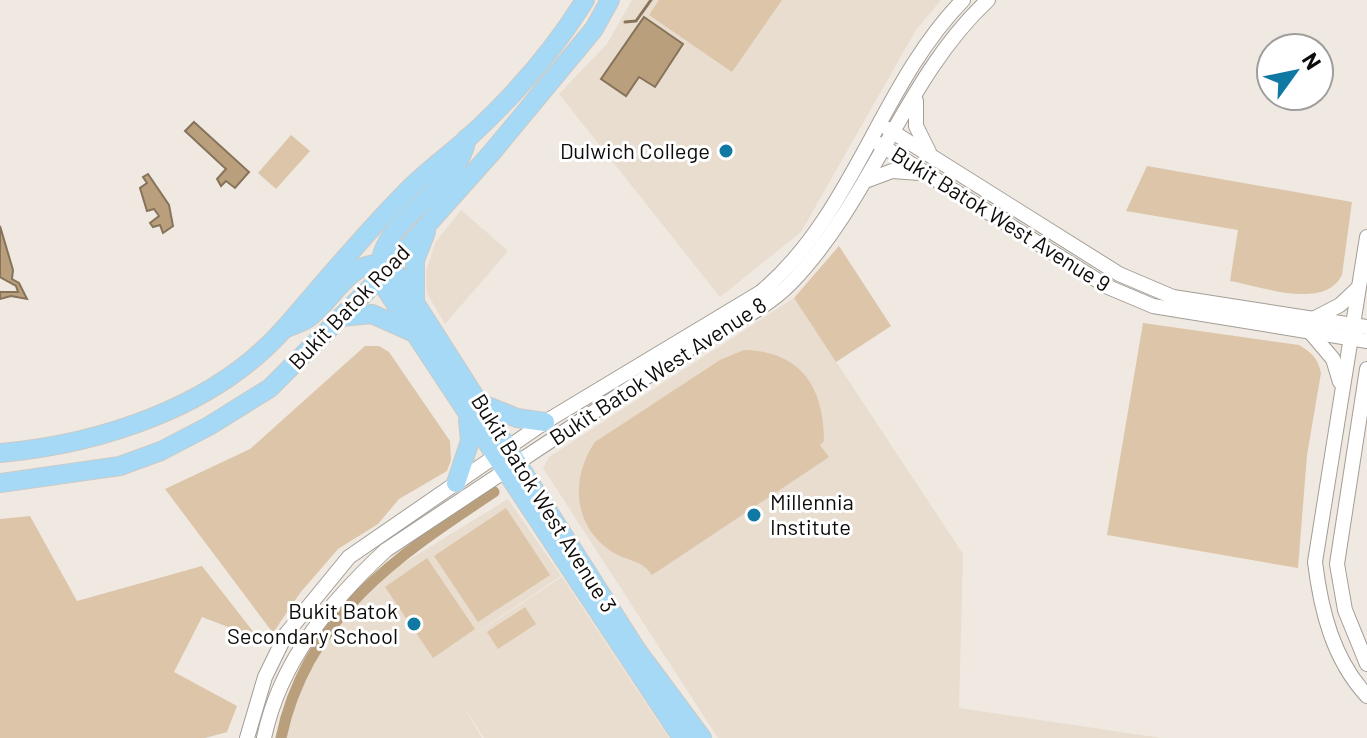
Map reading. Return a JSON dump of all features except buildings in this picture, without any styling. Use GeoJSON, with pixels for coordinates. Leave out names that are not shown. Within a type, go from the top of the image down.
{"type":"FeatureCollection","features":[{"type":"Feature","properties":{"kind":"main road","name":"Bukit Batok Road"},"geometry":{"type":"LineString","coordinates":[[0,453],[28,451],[94,435],[175,408],[228,377],[284,329],[409,189],[467,138],[524,79],[585,0]]}},
{"type":"Feature","properties":{"kind":"main road","name":"Bukit Batok Road"},"geometry":{"type":"LineString","coordinates":[[0,483],[120,466],[161,451],[270,388],[430,222],[562,71],[594,29],[610,0]]}},
{"type":"Feature","properties":{"kind":"main road"},"geometry":{"type":"LineString","coordinates":[[284,329],[306,320],[350,274],[382,269],[383,244],[460,160],[467,138]]}},
{"type":"Feature","properties":{"kind":"main road"},"geometry":{"type":"LineString","coordinates":[[415,306],[415,260],[430,222]]}},
{"type":"Feature","properties":{"kind":"main road","name":"Bukit Batok West Avenue 3"},"geometry":{"type":"LineString","coordinates":[[382,269],[415,306],[474,410],[682,738]]}},
{"type":"Feature","properties":{"kind":"main road","name":"Bukit Batok West Avenue 3"},"geometry":{"type":"LineString","coordinates":[[382,269],[415,335],[474,410]]}},
{"type":"Feature","properties":{"kind":"main road"},"geometry":{"type":"LineString","coordinates":[[341,317],[372,314],[404,326],[415,335]]}},
{"type":"Feature","properties":{"kind":"main road"},"geometry":{"type":"LineString","coordinates":[[456,483],[470,441],[474,410],[545,422]]}},
{"type":"Feature","properties":{"kind":"main road","name":"Bukit Batok West Avenue 3"},"geometry":{"type":"LineString","coordinates":[[506,459],[636,649],[702,738]]}},
{"type":"Feature","properties":{"kind":"street","name":"Bukit Batok West Avenue 8"},"geometry":{"type":"LineString","coordinates":[[264,738],[291,664],[348,585],[386,550],[506,459],[767,303],[809,262],[868,180],[886,148],[888,128],[931,34],[963,0]]}},
{"type":"Feature","properties":{"kind":"street","name":"Bukit Batok West Avenue 8"},"geometry":{"type":"LineString","coordinates":[[247,738],[271,666],[286,634],[349,557],[456,483],[506,459],[545,422],[761,292],[785,271],[820,226],[872,139],[888,128],[916,97],[957,32],[988,0]]}},
{"type":"Feature","properties":{"kind":"street"},"geometry":{"type":"LineString","coordinates":[[916,97],[915,119],[919,135],[935,158]]}},
{"type":"Feature","properties":{"kind":"street","name":"Bukit Batok West Avenue 9"},"geometry":{"type":"LineString","coordinates":[[888,128],[1119,274],[1173,297],[1311,326]]}},
{"type":"Feature","properties":{"kind":"street","name":"Bukit Batok West Avenue 9"},"geometry":{"type":"LineString","coordinates":[[872,139],[1108,287],[1153,306],[1357,330],[1367,341]]}},
{"type":"Feature","properties":{"kind":"street"},"geometry":{"type":"LineString","coordinates":[[868,180],[903,170],[936,179]]}},
{"type":"Feature","properties":{"kind":"street"},"geometry":{"type":"LineString","coordinates":[[1367,237],[1358,288],[1357,330],[1341,391],[1315,562],[1320,598],[1331,637],[1350,676],[1367,696]]}},
{"type":"Feature","properties":{"kind":"street"},"geometry":{"type":"LineString","coordinates":[[1341,391],[1333,359],[1311,326],[1358,288]]}},
{"type":"Feature","properties":{"kind":"street"},"geometry":{"type":"LineString","coordinates":[[1367,369],[1337,564],[1345,610],[1367,664]]}},
{"type":"Feature","properties":{"kind":"shaded area","name":"Dulwich College"},"geometry":{"type":"Polygon","coordinates":[[[632,0],[941,0],[916,30],[801,232],[720,297],[559,94],[607,44],[632,0]]]}},
{"type":"Feature","properties":{"kind":"shaded area"},"geometry":{"type":"Polygon","coordinates":[[[659,0],[782,0],[732,72],[649,15],[659,0]]]}},
{"type":"Feature","properties":{"kind":"shaded area"},"geometry":{"type":"Polygon","coordinates":[[[644,17],[683,44],[655,87],[639,77],[626,96],[601,79],[644,17]]]}},
{"type":"Feature","properties":{"kind":"shaded area"},"geometry":{"type":"Polygon","coordinates":[[[194,122],[249,172],[235,188],[226,181],[221,186],[217,179],[226,169],[185,131],[194,122]]]}},
{"type":"Feature","properties":{"kind":"shaded area"},"geometry":{"type":"Polygon","coordinates":[[[291,135],[310,151],[276,189],[258,173],[291,135]]]}},
{"type":"Feature","properties":{"kind":"shaded area"},"geometry":{"type":"Polygon","coordinates":[[[1147,166],[1352,202],[1342,275],[1333,286],[1307,294],[1274,291],[1230,281],[1238,230],[1126,211],[1147,166]]]}},
{"type":"Feature","properties":{"kind":"shaded area"},"geometry":{"type":"Polygon","coordinates":[[[148,174],[169,205],[173,226],[163,233],[160,225],[153,227],[150,223],[159,216],[154,209],[147,211],[140,188],[147,183],[143,177],[148,174]]]}},
{"type":"Feature","properties":{"kind":"shaded area"},"geometry":{"type":"Polygon","coordinates":[[[461,210],[508,251],[445,324],[427,293],[426,272],[435,243],[461,210]]]}},
{"type":"Feature","properties":{"kind":"shaded area"},"geometry":{"type":"Polygon","coordinates":[[[0,226],[13,270],[12,279],[19,283],[27,299],[11,296],[0,299],[0,292],[18,292],[16,286],[0,277],[0,226]]]}},
{"type":"Feature","properties":{"kind":"shaded area"},"geometry":{"type":"Polygon","coordinates":[[[839,246],[891,326],[836,362],[794,298],[839,246]]]}},
{"type":"Feature","properties":{"kind":"shaded area","name":"Millennia Institute"},"geometry":{"type":"Polygon","coordinates":[[[794,298],[963,554],[959,708],[1161,738],[718,738],[543,468],[549,457],[794,298]]]}},
{"type":"Feature","properties":{"kind":"shaded area"},"geometry":{"type":"Polygon","coordinates":[[[1143,323],[1299,345],[1316,360],[1321,373],[1307,455],[1298,568],[1107,535],[1143,323]]]}},
{"type":"Feature","properties":{"kind":"shaded area"},"geometry":{"type":"Polygon","coordinates":[[[365,346],[379,346],[389,352],[450,441],[451,460],[447,471],[399,499],[378,524],[338,549],[300,593],[273,633],[165,489],[250,449],[365,346]]]}},
{"type":"Feature","properties":{"kind":"shaded area"},"geometry":{"type":"Polygon","coordinates":[[[744,350],[781,357],[805,376],[820,404],[824,441],[820,445],[829,457],[652,575],[639,563],[611,551],[598,541],[589,528],[579,501],[579,486],[587,456],[595,442],[720,360],[744,350]]]}},
{"type":"Feature","properties":{"kind":"shaded area"},"geometry":{"type":"Polygon","coordinates":[[[508,499],[561,576],[448,652],[562,577],[669,738],[484,738],[459,700],[482,738],[285,738],[296,699],[324,644],[354,604],[389,572],[508,499]]]}},
{"type":"Feature","properties":{"kind":"shaded area"},"geometry":{"type":"Polygon","coordinates":[[[506,508],[550,575],[478,622],[434,556],[506,508]]]}},
{"type":"Feature","properties":{"kind":"shaded area"},"geometry":{"type":"Polygon","coordinates":[[[30,516],[77,601],[202,566],[259,639],[202,617],[174,672],[237,706],[227,732],[205,738],[0,738],[0,519],[30,516]]]}},
{"type":"Feature","properties":{"kind":"shaded area"},"geometry":{"type":"Polygon","coordinates":[[[427,558],[475,629],[433,658],[385,587],[427,558]]]}},
{"type":"Feature","properties":{"kind":"shaded area"},"geometry":{"type":"Polygon","coordinates":[[[525,607],[536,624],[498,649],[487,632],[525,607]]]}},
{"type":"Feature","properties":{"kind":"waterway"},"geometry":{"type":"LineString","coordinates":[[625,22],[636,21],[651,0]]}},
{"type":"Feature","properties":{"kind":"waterway"},"geometry":{"type":"LineString","coordinates":[[281,738],[293,695],[311,658],[334,624],[360,594],[391,566],[423,540],[494,492]]}},
{"type":"Feature","properties":{"kind":"place","name":"Dulwich College"},"geometry":{"type":"Point","coordinates":[726,151]}},
{"type":"Feature","properties":{"kind":"place","name":"Millennia Institute"},"geometry":{"type":"Point","coordinates":[754,515]}},
{"type":"Feature","properties":{"kind":"place","name":"Bukit Batok Secondary School"},"geometry":{"type":"Point","coordinates":[414,624]}}]}
